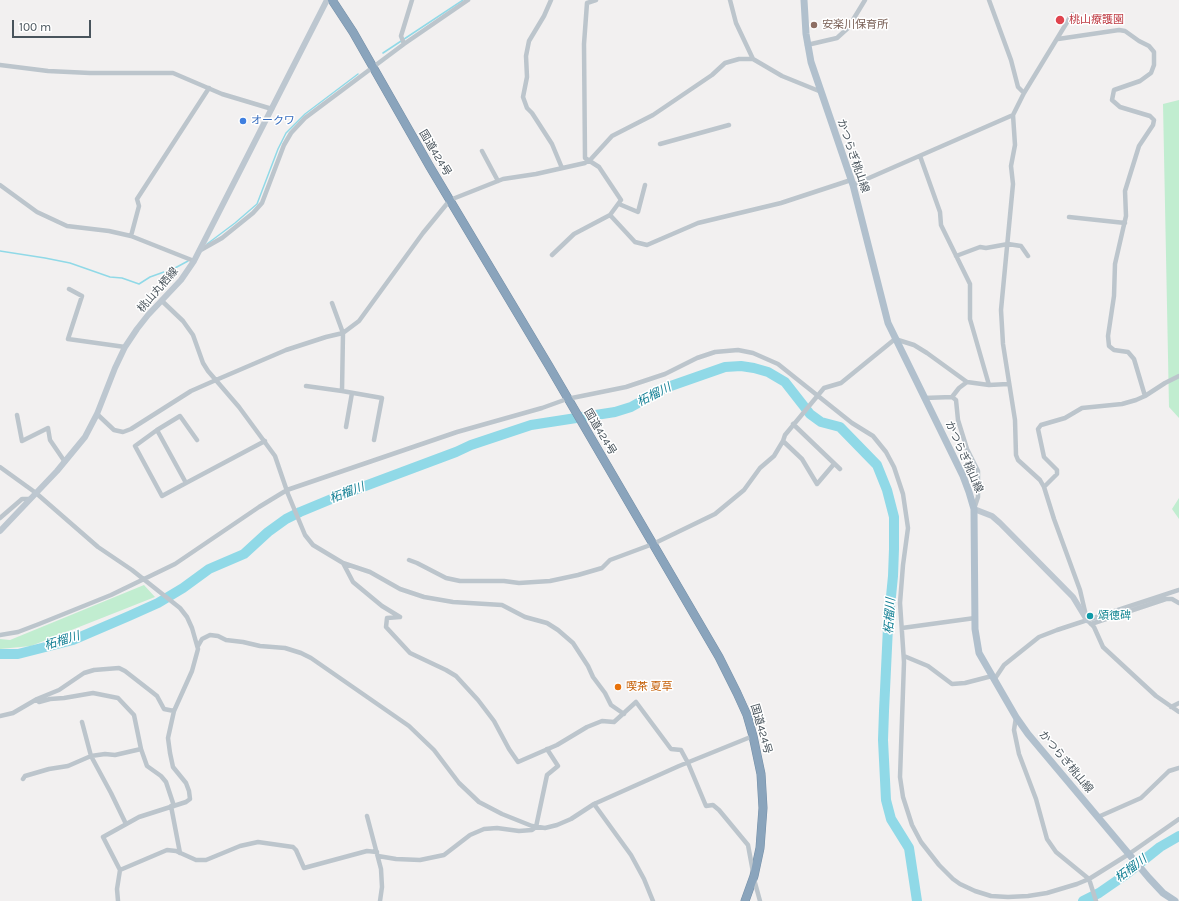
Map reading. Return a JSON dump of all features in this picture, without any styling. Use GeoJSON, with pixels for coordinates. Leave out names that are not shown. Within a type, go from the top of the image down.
{"type":"FeatureCollection","features":[{"type":"Feature","properties":{"kind":"highway","name":"国道424号"},"geometry":{"type":"LineString","coordinates":[[332,0],[353,32],[372,68],[430,167],[549,366],[719,657],[738,693],[747,715],[753,736],[761,774],[763,808],[760,848],[754,876],[745,901]]}},
{"type":"Feature","properties":{"kind":"main road","name":"桃山丸栖線"},"geometry":{"type":"LineString","coordinates":[[0,531],[65,462],[85,437],[97,414],[125,347],[137,329],[181,280],[194,261],[272,109],[318,14],[327,0]]}},
{"type":"Feature","properties":{"kind":"main road","name":"かつらぎ桃山線"},"geometry":{"type":"LineString","coordinates":[[804,0],[807,45],[810,62],[852,182],[888,323],[963,476],[974,509],[975,629],[980,653],[1016,717],[1028,734],[1149,878],[1163,893],[1174,901]]}},
{"type":"Feature","properties":{"kind":"main road"},"geometry":{"type":"LineString","coordinates":[[974,509],[992,516],[1000,523],[1073,597],[1089,622]]}},
{"type":"Feature","properties":{"kind":"street"},"geometry":{"type":"LineString","coordinates":[[403,42],[401,36],[412,0]]}},
{"type":"Feature","properties":{"kind":"street"},"geometry":{"type":"LineString","coordinates":[[198,252],[222,238],[253,213],[262,203],[278,160],[291,133],[305,118],[372,68],[403,42],[468,0]]}},
{"type":"Feature","properties":{"kind":"street"},"geometry":{"type":"LineString","coordinates":[[551,0],[544,16],[529,41],[526,56],[527,77],[523,98],[527,108],[532,113],[552,144],[562,168]]}},
{"type":"Feature","properties":{"kind":"street"},"geometry":{"type":"LineString","coordinates":[[552,255],[574,234],[610,215],[621,200],[599,167],[585,158],[584,44],[587,3],[596,0]]}},
{"type":"Feature","properties":{"kind":"street"},"geometry":{"type":"LineString","coordinates":[[730,0],[736,23],[753,59]]}},
{"type":"Feature","properties":{"kind":"street"},"geometry":{"type":"LineString","coordinates":[[807,45],[837,38],[848,28],[865,0]]}},
{"type":"Feature","properties":{"kind":"street"},"geometry":{"type":"LineString","coordinates":[[990,0],[1011,60],[1018,87],[1024,93]]}},
{"type":"Feature","properties":{"kind":"street"},"geometry":{"type":"LineString","coordinates":[[1072,14],[1024,93],[1013,115],[1016,145],[1011,166],[1013,184],[1001,310],[1001,326],[1008,384],[1015,420],[1016,455],[1018,460],[1040,480],[1044,487],[1080,590],[1089,622],[1103,647],[1156,696],[1179,712]]}},
{"type":"Feature","properties":{"kind":"street"},"geometry":{"type":"LineString","coordinates":[[1058,39],[1120,30],[1125,31],[1149,46],[1154,52],[1154,65],[1151,73],[1140,80],[1114,90],[1112,100],[1116,105],[1150,116],[1154,120],[1153,125],[1139,146],[1126,191],[1126,216],[1115,264],[1114,296],[1108,336],[1109,346],[1114,350],[1128,352],[1134,359],[1145,396]]}},
{"type":"Feature","properties":{"kind":"street"},"geometry":{"type":"LineString","coordinates":[[97,414],[114,430],[123,432],[131,429],[191,392],[216,380],[286,350],[343,333],[359,322],[423,233],[450,200],[498,181],[584,163],[612,136],[653,116],[712,75],[725,64],[739,59],[753,59],[782,76],[820,91]]}},
{"type":"Feature","properties":{"kind":"street"},"geometry":{"type":"LineString","coordinates":[[0,65],[48,71],[90,73],[173,73],[222,94],[272,109]]}},
{"type":"Feature","properties":{"kind":"street"},"geometry":{"type":"LineString","coordinates":[[131,236],[139,206],[137,199],[209,88]]}},
{"type":"Feature","properties":{"kind":"street"},"geometry":{"type":"LineString","coordinates":[[610,215],[634,242],[647,245],[698,223],[781,203],[852,182],[920,156],[1013,115]]}},
{"type":"Feature","properties":{"kind":"street"},"geometry":{"type":"LineString","coordinates":[[660,144],[729,125]]}},
{"type":"Feature","properties":{"kind":"street"},"geometry":{"type":"LineString","coordinates":[[482,151],[498,181]]}},
{"type":"Feature","properties":{"kind":"street"},"geometry":{"type":"LineString","coordinates":[[920,156],[940,212],[941,225],[970,284],[970,319],[989,385]]}},
{"type":"Feature","properties":{"kind":"street"},"geometry":{"type":"LineString","coordinates":[[0,185],[37,212],[68,226],[109,231],[131,236],[194,261]]}},
{"type":"Feature","properties":{"kind":"street"},"geometry":{"type":"LineString","coordinates":[[619,204],[638,212],[645,185]]}},
{"type":"Feature","properties":{"kind":"street"},"geometry":{"type":"LineString","coordinates":[[1069,217],[1125,223]]}},
{"type":"Feature","properties":{"kind":"street"},"geometry":{"type":"LineString","coordinates":[[956,256],[980,247],[986,248],[1008,244],[1021,246],[1028,256]]}},
{"type":"Feature","properties":{"kind":"street"},"geometry":{"type":"LineString","coordinates":[[69,289],[82,296],[68,340],[125,347]]}},
{"type":"Feature","properties":{"kind":"street"},"geometry":{"type":"LineString","coordinates":[[162,301],[182,321],[193,335],[203,363],[265,441],[275,456],[305,535],[313,545],[343,563],[370,572],[400,589],[424,597],[453,602],[502,605],[525,617],[547,623],[573,643],[611,705],[624,714]]}},
{"type":"Feature","properties":{"kind":"street"},"geometry":{"type":"LineString","coordinates":[[332,303],[343,333],[342,391]]}},
{"type":"Feature","properties":{"kind":"street"},"geometry":{"type":"LineString","coordinates":[[409,560],[446,578],[460,581],[504,581],[519,583],[550,581],[602,568],[610,560],[653,544],[715,514],[744,490],[760,468],[774,456],[785,435],[824,388],[841,383],[895,339],[914,345],[967,382],[989,385],[1008,384]]}},
{"type":"Feature","properties":{"kind":"street"},"geometry":{"type":"LineString","coordinates":[[0,635],[18,632],[40,624],[111,595],[175,564],[259,507],[288,492],[457,432],[568,400],[626,387],[665,374],[697,358],[715,352],[738,350],[753,353],[778,364],[818,394],[852,423],[873,436],[886,452],[894,467],[903,494],[908,528],[900,603],[904,656],[900,777],[903,797],[912,825],[921,842],[934,860],[952,880],[975,892],[991,896],[1008,897],[1028,896],[1090,881],[1179,819]]}},
{"type":"Feature","properties":{"kind":"street"},"geometry":{"type":"LineString","coordinates":[[1044,487],[1057,474],[1057,470],[1044,457],[1038,429],[1041,425],[1066,418],[1082,408],[1122,404],[1145,396],[1164,383],[1179,376]]}},
{"type":"Feature","properties":{"kind":"street"},"geometry":{"type":"LineString","coordinates":[[952,397],[959,388],[967,382]]}},
{"type":"Feature","properties":{"kind":"street"},"geometry":{"type":"LineString","coordinates":[[306,386],[382,398],[374,440]]}},
{"type":"Feature","properties":{"kind":"street"},"geometry":{"type":"LineString","coordinates":[[346,427],[352,393]]}},
{"type":"Feature","properties":{"kind":"street"},"geometry":{"type":"LineString","coordinates":[[924,398],[952,397],[956,400],[958,420],[967,449],[978,471],[978,497],[974,509]]}},
{"type":"Feature","properties":{"kind":"street"},"geometry":{"type":"LineString","coordinates":[[17,415],[22,441],[48,428],[50,440],[65,462]]}},
{"type":"Feature","properties":{"kind":"street"},"geometry":{"type":"LineString","coordinates":[[197,440],[180,416],[135,446],[162,496],[265,441]]}},
{"type":"Feature","properties":{"kind":"street"},"geometry":{"type":"LineString","coordinates":[[794,423],[840,469]]}},
{"type":"Feature","properties":{"kind":"street"},"geometry":{"type":"LineString","coordinates":[[157,430],[186,483]]}},
{"type":"Feature","properties":{"kind":"street"},"geometry":{"type":"LineString","coordinates":[[783,441],[802,459],[817,484],[834,464]]}},
{"type":"Feature","properties":{"kind":"street"},"geometry":{"type":"LineString","coordinates":[[0,467],[36,494],[98,547],[180,608],[187,617],[198,646]]}},
{"type":"Feature","properties":{"kind":"street"},"geometry":{"type":"LineString","coordinates":[[0,518],[22,499],[30,499]]}},
{"type":"Feature","properties":{"kind":"street"},"geometry":{"type":"LineString","coordinates":[[343,563],[353,582],[382,606],[400,617],[387,618],[386,627],[410,653],[456,676],[478,700],[494,721],[518,762],[557,745],[588,727],[602,721],[614,722],[636,702],[672,749],[681,750],[706,806],[713,805],[719,810],[748,845],[760,901]]}},
{"type":"Feature","properties":{"kind":"street"},"geometry":{"type":"LineString","coordinates":[[1089,622],[1179,590]]}},
{"type":"Feature","properties":{"kind":"street"},"geometry":{"type":"LineString","coordinates":[[904,656],[928,666],[952,684],[993,678],[1004,665],[1039,637],[1166,599],[1172,599],[1179,603]]}},
{"type":"Feature","properties":{"kind":"street"},"geometry":{"type":"LineString","coordinates":[[901,631],[975,618]]}},
{"type":"Feature","properties":{"kind":"street"},"geometry":{"type":"LineString","coordinates":[[118,901],[120,870],[103,837],[139,817],[186,802],[190,799],[190,791],[173,766],[168,738],[174,711],[192,672],[198,646],[202,639],[210,635],[218,636],[226,640],[260,646],[285,648],[311,658],[409,726],[434,750],[459,783],[479,802],[520,822],[536,827],[545,828],[557,825],[571,819],[594,804],[753,736]]}},
{"type":"Feature","properties":{"kind":"street"},"geometry":{"type":"LineString","coordinates":[[0,716],[13,713],[37,699],[59,690],[84,673],[94,670],[119,668],[157,696],[164,709],[174,711]]}},
{"type":"Feature","properties":{"kind":"street"},"geometry":{"type":"LineString","coordinates":[[37,699],[39,702],[92,692],[118,698],[134,715],[141,749],[147,766],[161,776],[166,782],[173,806],[180,853]]}},
{"type":"Feature","properties":{"kind":"street"},"geometry":{"type":"LineString","coordinates":[[1171,707],[1179,703]]}},
{"type":"Feature","properties":{"kind":"street"},"geometry":{"type":"LineString","coordinates":[[1016,717],[1014,730],[1020,754],[1036,799],[1047,839],[1056,852],[1090,881],[1096,901]]}},
{"type":"Feature","properties":{"kind":"street"},"geometry":{"type":"LineString","coordinates":[[82,722],[91,756],[126,824]]}},
{"type":"Feature","properties":{"kind":"street"},"geometry":{"type":"LineString","coordinates":[[23,779],[26,776],[49,769],[68,766],[91,756],[105,754],[115,755],[141,749]]}},
{"type":"Feature","properties":{"kind":"street"},"geometry":{"type":"LineString","coordinates":[[120,870],[167,850],[176,851],[196,860],[206,860],[240,846],[258,842],[293,847],[296,850],[304,868],[367,851],[396,860],[420,860],[444,855],[470,835],[484,829],[497,828],[532,830],[536,827],[547,775],[558,766],[547,749]]}},
{"type":"Feature","properties":{"kind":"street"},"geometry":{"type":"LineString","coordinates":[[1098,817],[1141,798],[1168,771],[1179,768]]}},
{"type":"Feature","properties":{"kind":"street"},"geometry":{"type":"LineString","coordinates":[[594,804],[631,855],[644,879],[653,901]]}},
{"type":"Feature","properties":{"kind":"street"},"geometry":{"type":"LineString","coordinates":[[367,816],[381,869],[382,887],[380,901]]}},
{"type":"Feature","properties":{"kind":"green space"},"geometry":{"type":"Polygon","coordinates":[[[1179,100],[1179,418],[1169,407],[1163,104],[1179,100]]]}},
{"type":"Feature","properties":{"kind":"green space"},"geometry":{"type":"Polygon","coordinates":[[[1179,498],[1179,519],[1172,509],[1179,498]]]}},
{"type":"Feature","properties":{"kind":"green space"},"geometry":{"type":"Polygon","coordinates":[[[144,585],[155,597],[31,646],[0,649],[0,639],[10,640],[144,585]]]}},
{"type":"Feature","properties":{"kind":"waterway"},"geometry":{"type":"LineString","coordinates":[[383,53],[463,0]]}},
{"type":"Feature","properties":{"kind":"waterway"},"geometry":{"type":"LineString","coordinates":[[207,244],[257,204],[278,149],[286,133],[305,114],[358,74]]}},
{"type":"Feature","properties":{"kind":"waterway"},"geometry":{"type":"LineString","coordinates":[[0,251],[70,263],[110,277],[122,278],[139,284],[150,277],[175,268],[188,261]]}},
{"type":"Feature","properties":{"kind":"waterway","name":"柘榴川"},"geometry":{"type":"LineString","coordinates":[[0,654],[18,654],[73,640],[129,616],[158,603],[183,588],[209,569],[244,554],[268,532],[286,519],[341,495],[471,445],[531,425],[615,412],[631,407],[665,388],[725,367],[741,366],[754,368],[768,372],[785,382],[810,414],[821,422],[840,427],[877,465],[887,490],[894,517],[894,549],[888,627],[883,740],[886,800],[891,819],[909,848],[917,901]]}},
{"type":"Feature","properties":{"kind":"waterway","name":"柘榴川"},"geometry":{"type":"LineString","coordinates":[[1083,901],[1099,893],[1125,875],[1160,847],[1179,836]]}},
{"type":"Feature","properties":{"kind":"place","name":"桃山療護園"},"geometry":{"type":"Point","coordinates":[1060,20]}},
{"type":"Feature","properties":{"kind":"place","name":"安楽川保育所"},"geometry":{"type":"Point","coordinates":[814,25]}},
{"type":"Feature","properties":{"kind":"place","name":"オークワ"},"geometry":{"type":"Point","coordinates":[243,121]}},
{"type":"Feature","properties":{"kind":"place","name":"頌徳碑"},"geometry":{"type":"Point","coordinates":[1090,616]}},
{"type":"Feature","properties":{"kind":"place","name":"喫茶 夏草"},"geometry":{"type":"Point","coordinates":[618,687]}}]}
